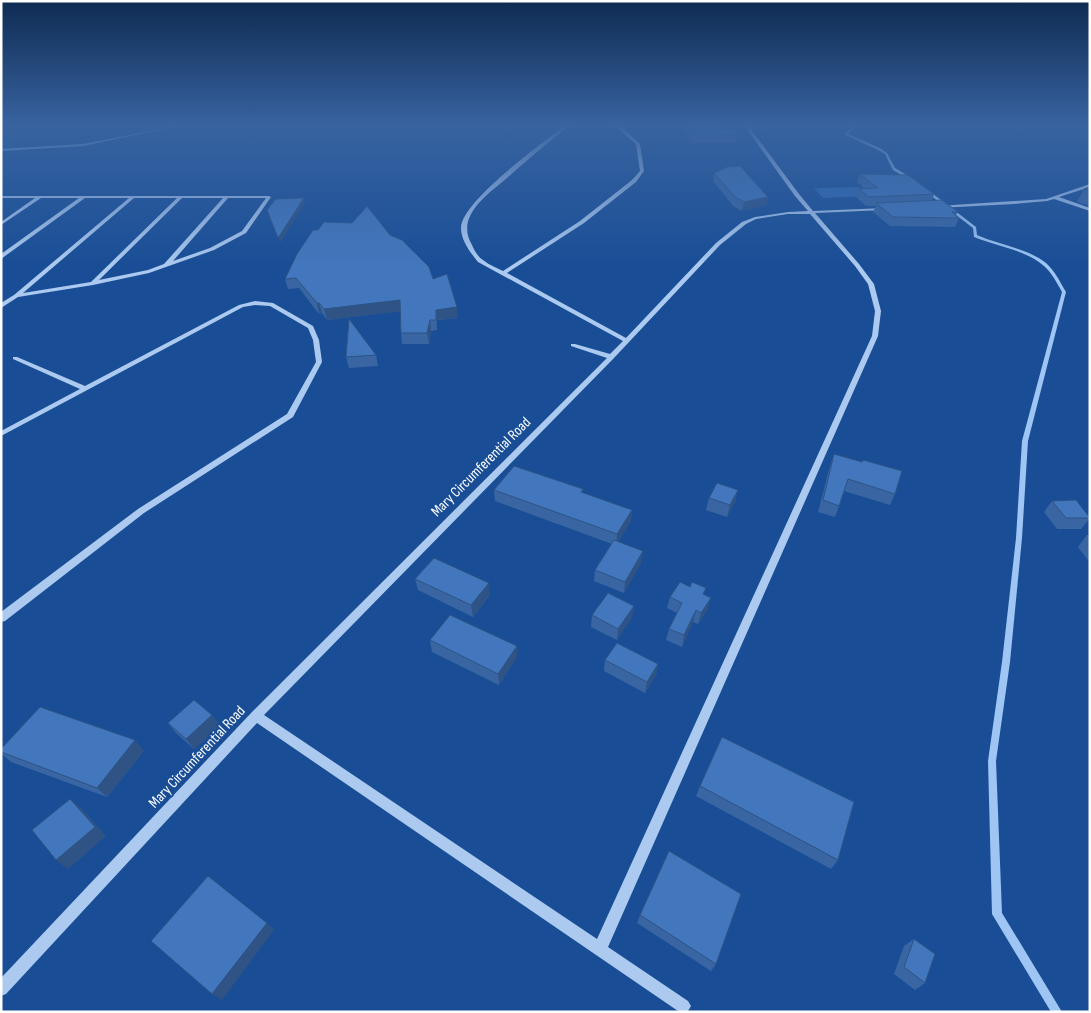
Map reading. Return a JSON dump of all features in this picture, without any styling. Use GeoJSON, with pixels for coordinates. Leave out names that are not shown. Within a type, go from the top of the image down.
{"type":"FeatureCollection","features":[{"type":"Feature","properties":{"kind":"street"},"geometry":{"type":"LineString","coordinates":[[511,171],[469,210],[464,221],[463,231],[467,244],[480,261],[627,342]]}},
{"type":"Feature","properties":{"kind":"street"},"geometry":{"type":"LineString","coordinates":[[504,273],[582,222],[634,181],[642,171]]}},
{"type":"Feature","properties":{"kind":"street"},"geometry":{"type":"LineString","coordinates":[[600,949],[875,336],[878,311],[871,284],[797,195],[780,171]]}},
{"type":"Feature","properties":{"kind":"street"},"geometry":{"type":"LineString","coordinates":[[931,207],[1014,204],[1056,198],[1090,185]]}},
{"type":"Feature","properties":{"kind":"street"},"geometry":{"type":"LineString","coordinates":[[1,197],[269,197],[244,232],[212,250],[164,267],[93,283],[16,296]]}},
{"type":"Feature","properties":{"kind":"street"},"geometry":{"type":"LineString","coordinates":[[1,224],[41,197]]}},
{"type":"Feature","properties":{"kind":"street"},"geometry":{"type":"LineString","coordinates":[[1,257],[84,197]]}},
{"type":"Feature","properties":{"kind":"street"},"geometry":{"type":"LineString","coordinates":[[1,306],[16,296],[133,197]]}},
{"type":"Feature","properties":{"kind":"street"},"geometry":{"type":"LineString","coordinates":[[164,267],[226,197]]}},
{"type":"Feature","properties":{"kind":"street"},"geometry":{"type":"LineString","coordinates":[[93,283],[181,198]]}},
{"type":"Feature","properties":{"kind":"street"},"geometry":{"type":"LineString","coordinates":[[1056,198],[1090,210]]}},
{"type":"Feature","properties":{"kind":"street","name":"Mary Circumferential Road"},"geometry":{"type":"LineString","coordinates":[[1,989],[256,716],[627,342],[718,244],[744,223],[755,218],[812,212],[891,209]]}},
{"type":"Feature","properties":{"kind":"street"},"geometry":{"type":"LineString","coordinates":[[1,434],[249,304],[270,304],[284,310],[311,327],[316,340],[319,362],[290,415],[141,511],[1,618]]}},
{"type":"Feature","properties":{"kind":"street"},"geometry":{"type":"LineString","coordinates":[[573,345],[612,357]]}},
{"type":"Feature","properties":{"kind":"street"},"geometry":{"type":"LineString","coordinates":[[15,358],[86,389]]}},
{"type":"Feature","properties":{"kind":"street"},"geometry":{"type":"LineString","coordinates":[[256,716],[683,1006]]}},
{"type":"Feature","properties":{"kind":"shaded area"},"geometry":{"type":"Polygon","coordinates":[[[859,187],[870,196],[823,198],[814,188],[859,187]]]}},
{"type":"Feature","properties":{"kind":"building"},"geometry":{"type":"Polygon","coordinates":[[[718,171],[745,171],[768,197],[744,202],[735,197],[714,173],[718,171]]]}},
{"type":"Feature","properties":{"kind":"building"},"geometry":{"type":"Polygon","coordinates":[[[860,174],[908,175],[934,194],[869,197],[859,189],[878,188],[860,174]]]}},
{"type":"Feature","properties":{"kind":"building"},"geometry":{"type":"Polygon","coordinates":[[[304,198],[278,238],[267,210],[276,199],[304,198]]]}},
{"type":"Feature","properties":{"kind":"building"},"geometry":{"type":"Polygon","coordinates":[[[942,200],[958,212],[952,212],[959,218],[893,217],[876,203],[942,200]]]}},
{"type":"Feature","properties":{"kind":"building"},"geometry":{"type":"Polygon","coordinates":[[[367,206],[390,235],[402,240],[429,267],[433,279],[447,274],[457,307],[436,310],[436,320],[430,320],[427,333],[401,333],[400,300],[324,309],[296,278],[285,279],[297,254],[313,230],[318,230],[324,222],[352,223],[367,206]]]}},
{"type":"Feature","properties":{"kind":"building"},"geometry":{"type":"Polygon","coordinates":[[[349,319],[376,355],[346,357],[349,319]]]}},
{"type":"Feature","properties":{"kind":"building"},"geometry":{"type":"Polygon","coordinates":[[[834,454],[902,471],[895,494],[848,479],[839,506],[823,500],[834,454]]]}},
{"type":"Feature","properties":{"kind":"building"},"geometry":{"type":"Polygon","coordinates":[[[514,466],[583,489],[581,492],[632,510],[617,534],[494,490],[514,466]]]}},
{"type":"Feature","properties":{"kind":"building"},"geometry":{"type":"Polygon","coordinates":[[[717,483],[738,490],[730,505],[709,498],[717,483]]]}},
{"type":"Feature","properties":{"kind":"building"},"geometry":{"type":"Polygon","coordinates":[[[1076,500],[1090,518],[1066,518],[1052,501],[1076,500]]]}},
{"type":"Feature","properties":{"kind":"building"},"geometry":{"type":"Polygon","coordinates":[[[614,540],[643,551],[625,582],[595,570],[614,540]]]}},
{"type":"Feature","properties":{"kind":"building"},"geometry":{"type":"Polygon","coordinates":[[[434,558],[489,583],[471,605],[415,579],[434,558]]]}},
{"type":"Feature","properties":{"kind":"building"},"geometry":{"type":"Polygon","coordinates":[[[680,582],[690,587],[692,582],[706,588],[703,594],[711,598],[701,613],[696,610],[684,635],[669,629],[682,603],[670,597],[680,582]]]}},
{"type":"Feature","properties":{"kind":"building"},"geometry":{"type":"Polygon","coordinates":[[[608,593],[634,606],[618,629],[592,615],[608,593]]]}},
{"type":"Feature","properties":{"kind":"building"},"geometry":{"type":"Polygon","coordinates":[[[450,615],[517,646],[498,674],[430,640],[450,615]]]}},
{"type":"Feature","properties":{"kind":"building"},"geometry":{"type":"Polygon","coordinates":[[[617,643],[658,664],[647,682],[605,660],[617,643]]]}},
{"type":"Feature","properties":{"kind":"building"},"geometry":{"type":"Polygon","coordinates":[[[194,700],[212,715],[186,739],[168,723],[194,700]]]}},
{"type":"Feature","properties":{"kind":"building"},"geometry":{"type":"Polygon","coordinates":[[[40,707],[135,740],[97,788],[1,752],[1,749],[40,707]]]}},
{"type":"Feature","properties":{"kind":"building"},"geometry":{"type":"Polygon","coordinates":[[[722,737],[854,802],[838,860],[700,786],[722,737]]]}},
{"type":"Feature","properties":{"kind":"building"},"geometry":{"type":"Polygon","coordinates":[[[70,799],[95,827],[56,860],[32,830],[70,799]]]}},
{"type":"Feature","properties":{"kind":"building"},"geometry":{"type":"Polygon","coordinates":[[[669,851],[741,894],[716,964],[640,915],[669,851]]]}},
{"type":"Feature","properties":{"kind":"building"},"geometry":{"type":"Polygon","coordinates":[[[208,876],[267,923],[212,994],[151,941],[208,876]]]}},
{"type":"Feature","properties":{"kind":"building"},"geometry":{"type":"Polygon","coordinates":[[[914,939],[935,954],[925,983],[904,967],[914,939]]]}},
{"type":"Feature","properties":{"kind":"waterway"},"geometry":{"type":"LineString","coordinates":[[898,171],[909,178]]}},
{"type":"Feature","properties":{"kind":"waterway"},"geometry":{"type":"LineString","coordinates":[[927,191],[975,228],[975,236],[1027,254],[1045,265],[1054,274],[1064,292],[1025,441],[1019,538],[1006,662],[992,761],[997,914],[1057,1012]]}}]}
